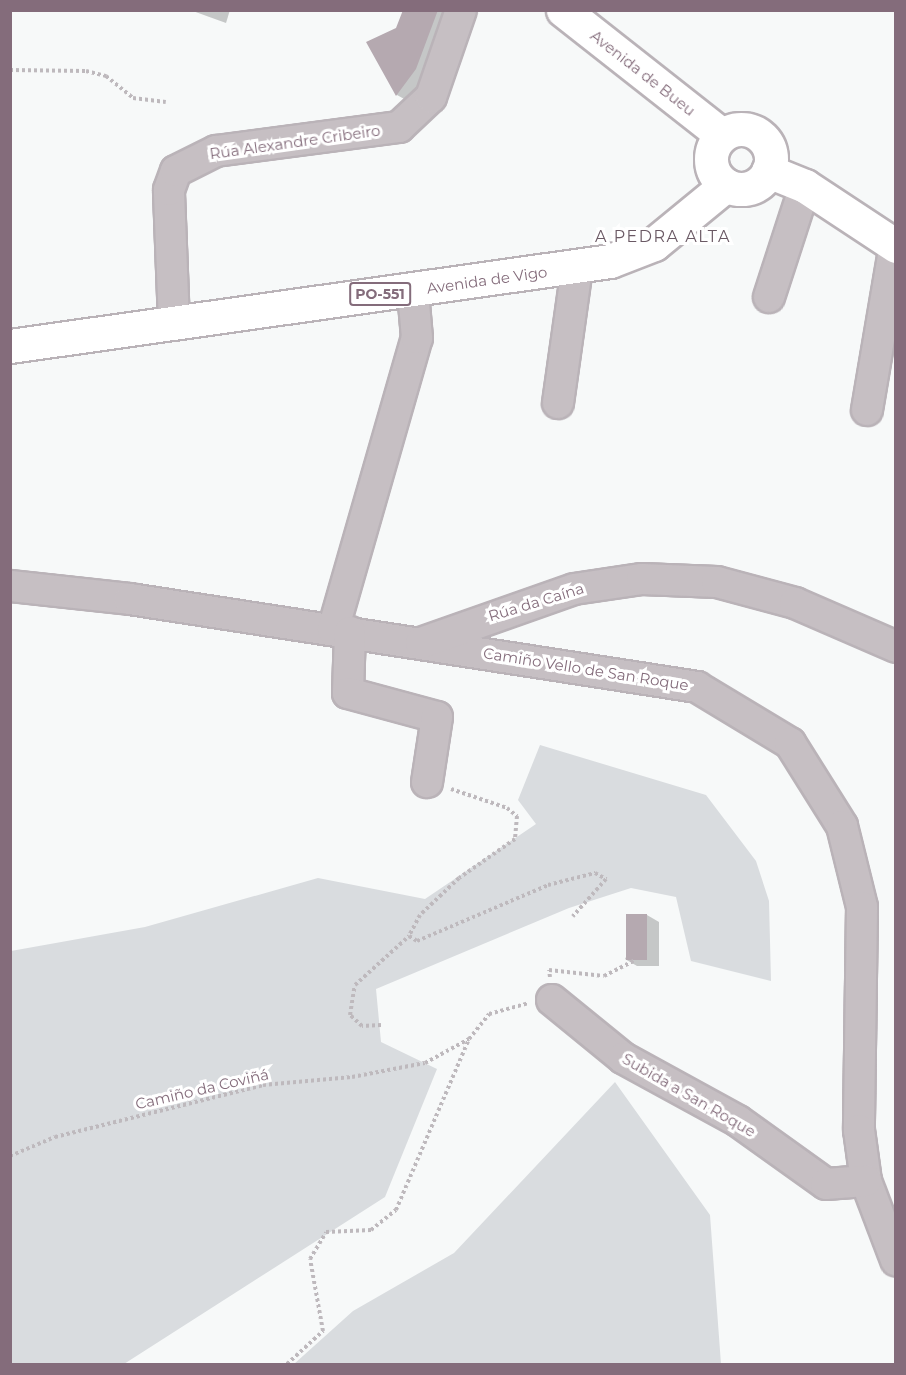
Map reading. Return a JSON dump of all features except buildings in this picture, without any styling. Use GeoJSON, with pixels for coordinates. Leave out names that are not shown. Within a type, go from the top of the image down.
{"type":"FeatureCollection","features":[{"type":"Feature","properties":{"kind":"main road","name":"Avenida de Bueu"},"geometry":{"type":"LineString","coordinates":[[563,10],[722,135]]}},
{"type":"Feature","properties":{"kind":"main road"},"geometry":{"type":"LineString","coordinates":[[741,128],[760,135],[770,151],[768,171],[755,186],[726,185],[711,161],[722,135],[741,128]]}},
{"type":"Feature","properties":{"kind":"main road"},"geometry":{"type":"LineString","coordinates":[[768,171],[805,186],[895,245]]}},
{"type":"Feature","properties":{"kind":"main road","name":"Avenida de Vigo"},"geometry":{"type":"LineString","coordinates":[[10,346],[412,292],[577,267],[654,244],[726,185]]}},
{"type":"Feature","properties":{"kind":"street","name":"Rúa Alexandre Cribeiro"},"geometry":{"type":"LineString","coordinates":[[174,323],[169,190],[176,171],[216,151],[399,127],[431,97],[460,10]]}},
{"type":"Feature","properties":{"kind":"street"},"geometry":{"type":"LineString","coordinates":[[770,297],[805,186]]}},
{"type":"Feature","properties":{"kind":"street"},"geometry":{"type":"LineString","coordinates":[[867,410],[895,245]]}},
{"type":"Feature","properties":{"kind":"street"},"geometry":{"type":"LineString","coordinates":[[558,403],[577,267]]}},
{"type":"Feature","properties":{"kind":"street"},"geometry":{"type":"LineString","coordinates":[[412,292],[417,338],[367,508],[341,631],[348,693],[437,717],[427,782]]}},
{"type":"Feature","properties":{"kind":"street","name":"Rúa da Caína"},"geometry":{"type":"LineString","coordinates":[[421,644],[574,589],[642,579],[717,582],[795,603],[896,647]]}},
{"type":"Feature","properties":{"kind":"street","name":"Camiño Vello de San Roque"},"geometry":{"type":"LineString","coordinates":[[10,586],[341,631],[697,687],[790,743],[842,826],[862,907],[860,1130],[866,1181],[895,1259]]}},
{"type":"Feature","properties":{"kind":"street","name":"Subida a San Roque"},"geometry":{"type":"LineString","coordinates":[[552,1000],[623,1058],[738,1121],[826,1184],[866,1181]]}},
{"type":"Feature","properties":{"kind":"path"},"geometry":{"type":"LineString","coordinates":[[10,70],[86,72],[106,76],[133,98],[166,102]]}},
{"type":"Feature","properties":{"kind":"path"},"geometry":{"type":"LineString","coordinates":[[381,1025],[362,1026],[350,1015],[355,985],[376,960],[409,936],[420,915],[459,878],[515,839],[517,816],[507,808],[427,782]]}},
{"type":"Feature","properties":{"kind":"path"},"geometry":{"type":"LineString","coordinates":[[409,936],[417,941],[548,885],[596,873],[606,879],[573,916]]}},
{"type":"Feature","properties":{"kind":"path"},"geometry":{"type":"LineString","coordinates":[[286,1365],[323,1331],[310,1258],[326,1232],[371,1230],[396,1210],[469,1039],[489,1014],[552,1000],[549,970],[604,976],[635,960]]}},
{"type":"Feature","properties":{"kind":"path","name":"Camiño da Coviñá"},"geometry":{"type":"LineString","coordinates":[[10,1156],[55,1137],[263,1085],[352,1077],[425,1063],[469,1039]]}},
{"type":"Feature","properties":{"kind":"shaded area"},"geometry":{"type":"Polygon","coordinates":[[[540,745],[706,795],[756,861],[769,901],[771,981],[691,961],[676,897],[631,888],[569,908],[376,989],[381,1042],[437,1069],[385,1197],[124,1364],[11,1364],[11,951],[145,927],[318,878],[425,899],[536,824],[518,800],[540,745]]]}},
{"type":"Feature","properties":{"kind":"shaded area"},"geometry":{"type":"Polygon","coordinates":[[[615,1082],[710,1215],[721,1364],[294,1364],[353,1311],[454,1253],[615,1082]]]}},
{"type":"Feature","properties":{"kind":"district","name":"A PEDRA ALTA"},"geometry":{"type":"Point","coordinates":[663,237]}}]}
